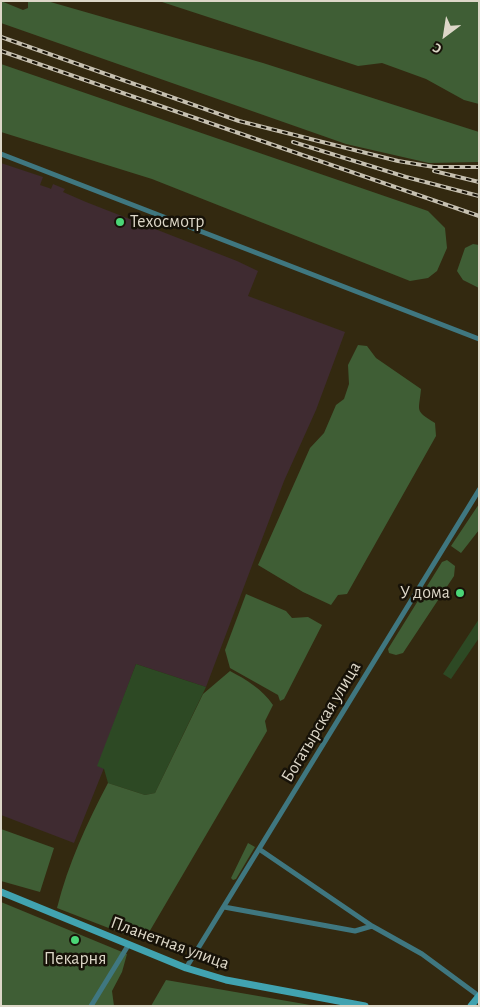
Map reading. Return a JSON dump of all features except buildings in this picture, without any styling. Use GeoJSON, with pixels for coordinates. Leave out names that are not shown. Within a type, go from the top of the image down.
{"type":"FeatureCollection","features":[{"type":"Feature","properties":{"kind":"main road","name":"Планетная улица"},"geometry":{"type":"LineString","coordinates":[[1,892],[186,968],[226,980],[365,1006]]}},
{"type":"Feature","properties":{"kind":"main road"},"geometry":{"type":"LineString","coordinates":[[471,1006],[479,996]]}},
{"type":"Feature","properties":{"kind":"street"},"geometry":{"type":"LineString","coordinates":[[1,154],[479,339]]}},
{"type":"Feature","properties":{"kind":"street","name":"Богатырская улица"},"geometry":{"type":"LineString","coordinates":[[186,968],[479,490]]}},
{"type":"Feature","properties":{"kind":"street"},"geometry":{"type":"LineString","coordinates":[[259,849],[372,926],[422,954],[479,996]]}},
{"type":"Feature","properties":{"kind":"street"},"geometry":{"type":"LineString","coordinates":[[224,907],[355,931],[372,926]]}},
{"type":"Feature","properties":{"kind":"street"},"geometry":{"type":"LineString","coordinates":[[91,1006],[129,944]]}},
{"type":"Feature","properties":{"kind":"shaded area"},"geometry":{"type":"Polygon","coordinates":[[[1,163],[43,177],[40,185],[51,189],[53,184],[65,189],[63,192],[86,202],[258,271],[248,296],[345,332],[316,410],[284,481],[206,687],[136,664],[98,766],[104,768],[74,843],[1,815],[1,163]]]}},
{"type":"Feature","properties":{"kind":"green space"},"geometry":{"type":"Polygon","coordinates":[[[1,1],[23,10],[28,8],[28,1],[47,1],[263,63],[479,132],[479,162],[429,163],[346,144],[1,23],[1,1]]]}},
{"type":"Feature","properties":{"kind":"green space"},"geometry":{"type":"Polygon","coordinates":[[[159,1],[479,1],[479,104],[464,100],[426,79],[382,63],[358,66],[159,1]]]}},
{"type":"Feature","properties":{"kind":"green space"},"geometry":{"type":"Polygon","coordinates":[[[1,64],[428,211],[445,228],[447,248],[437,271],[428,278],[410,281],[152,179],[1,132],[1,64]]]}},
{"type":"Feature","properties":{"kind":"green space"},"geometry":{"type":"Polygon","coordinates":[[[473,244],[479,245],[479,288],[463,280],[457,271],[465,248],[473,244]]]}},
{"type":"Feature","properties":{"kind":"green space"},"geometry":{"type":"Polygon","coordinates":[[[358,345],[367,346],[376,358],[421,389],[419,410],[435,423],[436,436],[347,594],[338,595],[331,605],[303,592],[258,565],[310,448],[324,433],[336,405],[344,399],[349,384],[348,365],[358,345]]]}},
{"type":"Feature","properties":{"kind":"green space"},"geometry":{"type":"Polygon","coordinates":[[[479,504],[479,530],[461,553],[451,546],[479,504]]]}},
{"type":"Feature","properties":{"kind":"green space"},"geometry":{"type":"Polygon","coordinates":[[[447,560],[455,566],[454,576],[403,653],[396,655],[389,653],[388,649],[442,562],[447,560]]]}},
{"type":"Feature","properties":{"kind":"green space"},"geometry":{"type":"Polygon","coordinates":[[[246,594],[286,611],[292,618],[308,617],[322,625],[284,699],[280,701],[278,695],[230,668],[225,650],[246,594]]]}},
{"type":"Feature","properties":{"kind":"green space"},"geometry":{"type":"Polygon","coordinates":[[[479,619],[479,638],[451,679],[443,674],[479,619]]]}},
{"type":"Feature","properties":{"kind":"green space"},"geometry":{"type":"Polygon","coordinates":[[[136,664],[206,687],[155,793],[145,795],[108,783],[104,769],[97,766],[136,664]]]}},
{"type":"Feature","properties":{"kind":"green space"},"geometry":{"type":"Polygon","coordinates":[[[230,671],[254,685],[273,705],[265,721],[267,731],[148,934],[137,939],[57,908],[79,844],[108,783],[145,795],[155,793],[203,694],[230,671]]]}},
{"type":"Feature","properties":{"kind":"green space"},"geometry":{"type":"Polygon","coordinates":[[[1,829],[54,848],[40,892],[1,881],[1,829]]]}},
{"type":"Feature","properties":{"kind":"green space"},"geometry":{"type":"Polygon","coordinates":[[[248,843],[255,847],[236,879],[233,880],[231,878],[248,843]]]}},
{"type":"Feature","properties":{"kind":"green space"},"geometry":{"type":"Polygon","coordinates":[[[1,902],[127,954],[122,972],[112,991],[114,1006],[1,1006],[1,902]]]}},
{"type":"Feature","properties":{"kind":"green space"},"geometry":{"type":"Polygon","coordinates":[[[166,980],[316,1006],[151,1006],[166,980]]]}},
{"type":"Feature","properties":{"kind":"railway"},"geometry":{"type":"LineString","coordinates":[[1,37],[239,121],[398,161],[434,167],[479,167]]}},
{"type":"Feature","properties":{"kind":"railway"},"geometry":{"type":"LineString","coordinates":[[1,51],[479,216]]}},
{"type":"Feature","properties":{"kind":"railway"},"geometry":{"type":"LineString","coordinates":[[293,142],[406,177],[479,196]]}},
{"type":"Feature","properties":{"kind":"railway"},"geometry":{"type":"LineString","coordinates":[[434,171],[479,182]]}},
{"type":"Feature","properties":{"kind":"place","name":"Техосмотр"},"geometry":{"type":"Point","coordinates":[120,222]}},
{"type":"Feature","properties":{"kind":"place","name":"У дома"},"geometry":{"type":"Point","coordinates":[460,593]}},
{"type":"Feature","properties":{"kind":"place","name":"Пекарня"},"geometry":{"type":"Point","coordinates":[75,940]}}]}
